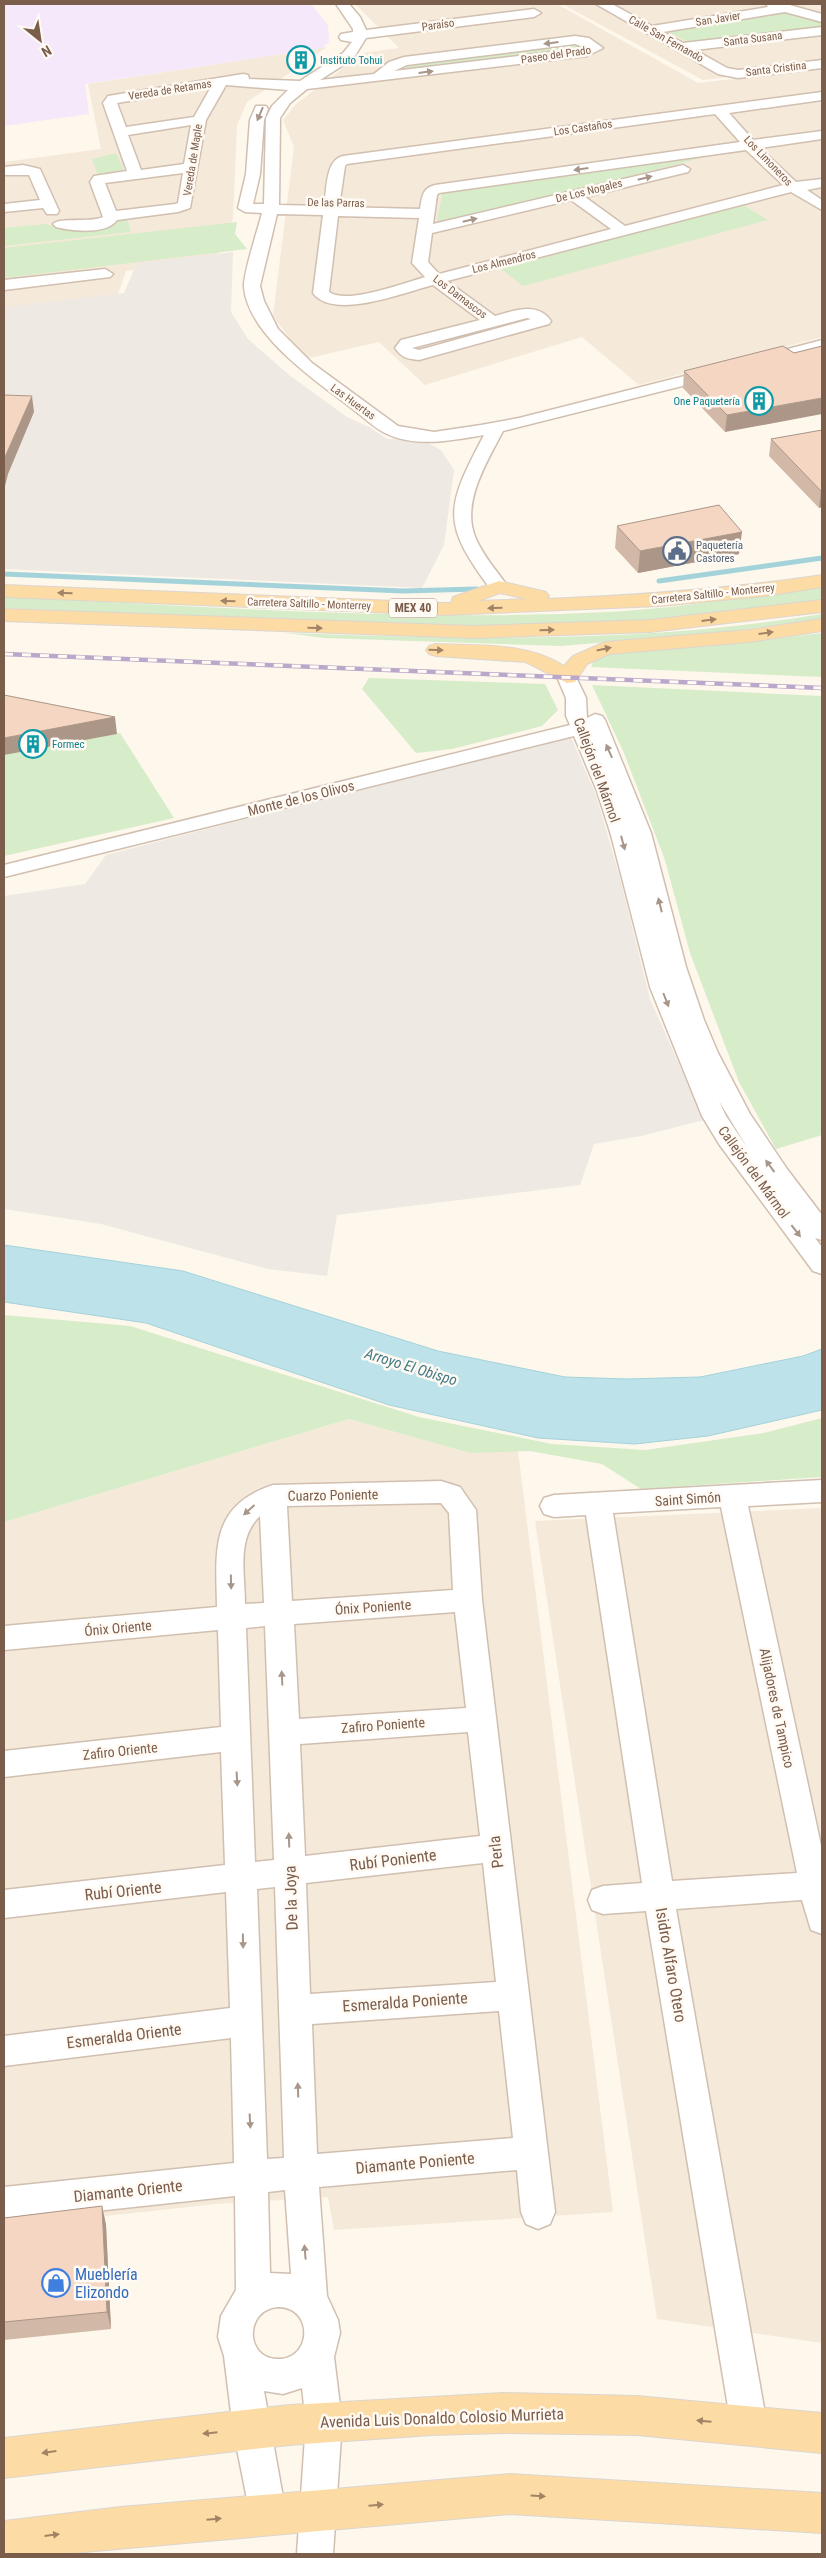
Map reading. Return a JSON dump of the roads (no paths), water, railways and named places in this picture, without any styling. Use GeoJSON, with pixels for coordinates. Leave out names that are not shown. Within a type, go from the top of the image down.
{"type":"FeatureCollection","features":[{"type":"Feature","properties":{"kind":"main road","name":"Carretera Saltillo - Monterrey"},"geometry":{"type":"LineString","coordinates":[[4,591],[407,608],[535,607],[660,600],[765,590],[822,581]]}},
{"type":"Feature","properties":{"kind":"main road"},"geometry":{"type":"LineString","coordinates":[[407,608],[460,601],[499,587],[526,595],[552,598],[660,600]]}},
{"type":"Feature","properties":{"kind":"main road","name":"Carretera Saltillo - Monterrey"},"geometry":{"type":"LineString","coordinates":[[4,615],[474,632],[650,626],[822,606]]}},
{"type":"Feature","properties":{"kind":"main road"},"geometry":{"type":"LineString","coordinates":[[144,620],[194,631],[315,643],[529,656],[550,665],[567,677],[580,660],[605,648],[749,636],[822,625]]}},
{"type":"Feature","properties":{"kind":"main road","name":"Avenida Luis Donaldo Colosio Murrieta"},"geometry":{"type":"LineString","coordinates":[[4,2458],[120,2443],[387,2417],[576,2413],[657,2417],[822,2433]]}},
{"type":"Feature","properties":{"kind":"main road"},"geometry":{"type":"LineString","coordinates":[[4,2541],[121,2527],[510,2494],[822,2513]]}},
{"type":"Feature","properties":{"kind":"street"},"geometry":{"type":"LineString","coordinates":[[603,4],[608,4]]}},
{"type":"Feature","properties":{"kind":"street","name":"Calle San Fernando"},"geometry":{"type":"LineString","coordinates":[[603,4],[730,73]]}},
{"type":"Feature","properties":{"kind":"street"},"geometry":{"type":"LineString","coordinates":[[778,6],[822,18]]}},
{"type":"Feature","properties":{"kind":"street","name":"San Javier"},"geometry":{"type":"LineString","coordinates":[[651,30],[778,6]]}},
{"type":"Feature","properties":{"kind":"street","name":"Paraíso"},"geometry":{"type":"LineString","coordinates":[[343,37],[534,12]]}},
{"type":"Feature","properties":{"kind":"street"},"geometry":{"type":"LineString","coordinates":[[336,13],[360,26],[361,35]]}},
{"type":"Feature","properties":{"kind":"street"},"geometry":{"type":"LineString","coordinates":[[286,86],[338,45],[343,37],[336,13]]}},
{"type":"Feature","properties":{"kind":"street","name":"Santa Susana"},"geometry":{"type":"LineString","coordinates":[[684,48],[822,31]]}},
{"type":"Feature","properties":{"kind":"street","name":"Las Huertas"},"geometry":{"type":"LineString","coordinates":[[361,35],[357,47],[348,56],[302,87],[285,100],[275,111],[271,206],[252,286],[262,318],[271,331],[306,366],[392,430],[409,435],[434,437],[496,428],[728,369]]}},
{"type":"Feature","properties":{"kind":"street","name":"Paseo del Prado"},"geometry":{"type":"LineString","coordinates":[[286,86],[302,87],[377,78],[587,52],[596,48],[584,41],[575,40],[404,62],[394,65],[377,78]]}},
{"type":"Feature","properties":{"kind":"street","name":"Santa Cristina"},"geometry":{"type":"LineString","coordinates":[[730,73],[822,64]]}},
{"type":"Feature","properties":{"kind":"street","name":"Vereda de Retamas"},"geometry":{"type":"LineString","coordinates":[[121,132],[110,103],[113,100],[277,72]]}},
{"type":"Feature","properties":{"kind":"street","name":"Vereda de Retamas"},"geometry":{"type":"LineString","coordinates":[[224,81],[286,86]]}},
{"type":"Feature","properties":{"kind":"street","name":"Vereda de Maple"},"geometry":{"type":"LineString","coordinates":[[111,216],[178,208],[187,201],[199,120],[224,81]]}},
{"type":"Feature","properties":{"kind":"street","name":"De las Parras"},"geometry":{"type":"LineString","coordinates":[[286,86],[259,112],[253,174],[247,206],[427,210]]}},
{"type":"Feature","properties":{"kind":"street","name":"Los Castaños"},"geometry":{"type":"LineString","coordinates":[[344,160],[822,96]]}},
{"type":"Feature","properties":{"kind":"street","name":"Los Limoneros"},"geometry":{"type":"LineString","coordinates":[[719,110],[753,148],[793,187],[822,206]]}},
{"type":"Feature","properties":{"kind":"street"},"geometry":{"type":"LineString","coordinates":[[135,174],[121,132],[199,120]]}},
{"type":"Feature","properties":{"kind":"street"},"geometry":{"type":"LineString","coordinates":[[522,136],[552,173]]}},
{"type":"Feature","properties":{"kind":"street"},"geometry":{"type":"LineString","coordinates":[[753,148],[822,136]]}},
{"type":"Feature","properties":{"kind":"street"},"geometry":{"type":"LineString","coordinates":[[753,148],[822,142]]}},
{"type":"Feature","properties":{"kind":"street","name":"De Los Nogales"},"geometry":{"type":"LineString","coordinates":[[435,189],[753,148]]}},
{"type":"Feature","properties":{"kind":"street","name":"De Los Nogales"},"geometry":{"type":"LineString","coordinates":[[423,231],[573,195],[753,148]]}},
{"type":"Feature","properties":{"kind":"street","name":"Los Almendros"},"geometry":{"type":"LineString","coordinates":[[344,160],[338,164],[324,257],[321,293],[324,297],[341,302],[624,232],[793,187],[822,183]]}},
{"type":"Feature","properties":{"kind":"street"},"geometry":{"type":"LineString","coordinates":[[61,224],[76,227],[102,224],[109,220],[111,216],[97,182],[102,178],[191,168]]}},
{"type":"Feature","properties":{"kind":"street"},"geometry":{"type":"LineString","coordinates":[[4,171],[30,170],[35,172],[50,207],[4,208]]}},
{"type":"Feature","properties":{"kind":"street","name":"Los Damascos"},"geometry":{"type":"LineString","coordinates":[[435,189],[430,193],[423,231],[420,263],[435,279],[493,322]]}},
{"type":"Feature","properties":{"kind":"street"},"geometry":{"type":"LineString","coordinates":[[573,195],[624,232]]}},
{"type":"Feature","properties":{"kind":"street"},"geometry":{"type":"LineString","coordinates":[[4,286],[105,274]]}},
{"type":"Feature","properties":{"kind":"street"},"geometry":{"type":"LineString","coordinates":[[527,313],[536,315],[543,321],[419,355],[409,354],[402,348],[407,344],[493,322],[527,313]]}},
{"type":"Feature","properties":{"kind":"street"},"geometry":{"type":"LineString","coordinates":[[747,364],[822,345]]}},
{"type":"Feature","properties":{"kind":"street"},"geometry":{"type":"LineString","coordinates":[[496,428],[464,500],[463,514],[464,530],[499,587]]}},
{"type":"Feature","properties":{"kind":"street","name":"Callejón del Mármol"},"geometry":{"type":"LineString","coordinates":[[567,677],[576,698],[576,716],[589,726],[621,836],[659,943],[682,987],[700,1036],[739,1116],[762,1154],[822,1230]]}},
{"type":"Feature","properties":{"kind":"street","name":"Monte de los Olivos"},"geometry":{"type":"LineString","coordinates":[[4,871],[589,726]]}},
{"type":"Feature","properties":{"kind":"street","name":"Callejón del Mármol"},"geometry":{"type":"LineString","coordinates":[[659,943],[676,1029],[714,1116],[742,1161],[822,1265]]}},
{"type":"Feature","properties":{"kind":"street","name":"Saint Simón"},"geometry":{"type":"LineString","coordinates":[[554,1506],[598,1505],[822,1490]]}},
{"type":"Feature","properties":{"kind":"street","name":"Cuarzo Poniente"},"geometry":{"type":"LineString","coordinates":[[231,1618],[232,1533],[240,1519],[252,1506],[274,1496],[440,1492],[450,1495]]}},
{"type":"Feature","properties":{"kind":"street","name":"Perla"},"geometry":{"type":"LineString","coordinates":[[450,1495],[462,1510],[468,1600],[538,2212]]}},
{"type":"Feature","properties":{"kind":"street","name":"De la Joya"},"geometry":{"type":"LineString","coordinates":[[274,1496],[285,1732],[301,2172],[310,2300],[316,2308],[322,2324],[322,2334],[316,2355],[324,2422],[315,2554]]}},
{"type":"Feature","properties":{"kind":"street","name":"Alijadores de Tampico"},"geometry":{"type":"LineString","coordinates":[[732,1496],[819,1885],[822,1920]]}},
{"type":"Feature","properties":{"kind":"street","name":"Isidro Alfaro Otero"},"geometry":{"type":"LineString","coordinates":[[598,1505],[659,1897],[749,2425]]}},
{"type":"Feature","properties":{"kind":"street","name":"Ónix Poniente"},"geometry":{"type":"LineString","coordinates":[[231,1618],[468,1600]]}},
{"type":"Feature","properties":{"kind":"street"},"geometry":{"type":"LineString","coordinates":[[231,1618],[242,1878],[245,2021],[253,2178],[253,2298]]}},
{"type":"Feature","properties":{"kind":"street","name":"Ónix Oriente"},"geometry":{"type":"LineString","coordinates":[[4,1638],[231,1618]]}},
{"type":"Feature","properties":{"kind":"street","name":"Zafiro Poniente"},"geometry":{"type":"LineString","coordinates":[[285,1732],[481,1719]]}},
{"type":"Feature","properties":{"kind":"street","name":"Zafiro Oriente"},"geometry":{"type":"LineString","coordinates":[[4,1764],[235,1738]]}},
{"type":"Feature","properties":{"kind":"street","name":"Rubí Poniente"},"geometry":{"type":"LineString","coordinates":[[242,1878],[496,1848]]}},
{"type":"Feature","properties":{"kind":"street","name":"Rubí Oriente"},"geometry":{"type":"LineString","coordinates":[[4,1904],[242,1878]]}},
{"type":"Feature","properties":{"kind":"street"},"geometry":{"type":"LineString","coordinates":[[603,1900],[819,1885]]}},
{"type":"Feature","properties":{"kind":"street","name":"Esmeralda Poniente"},"geometry":{"type":"LineString","coordinates":[[295,2010],[514,1995]]}},
{"type":"Feature","properties":{"kind":"street","name":"Esmeralda Oriente"},"geometry":{"type":"LineString","coordinates":[[4,2051],[245,2021]]}},
{"type":"Feature","properties":{"kind":"street","name":"Diamante Poniente"},"geometry":{"type":"LineString","coordinates":[[253,2178],[301,2172],[530,2153]]}},
{"type":"Feature","properties":{"kind":"street","name":"Diamante Oriente"},"geometry":{"type":"LineString","coordinates":[[4,2204],[253,2178]]}},
{"type":"Feature","properties":{"kind":"street"},"geometry":{"type":"LineString","coordinates":[[268,2514],[251,2429],[241,2357],[236,2346],[237,2326],[244,2307],[253,2298],[267,2291],[293,2290],[310,2300]]}},
{"type":"Feature","properties":{"kind":"street"},"geometry":{"type":"LineString","coordinates":[[241,2357],[258,2373],[282,2377],[305,2367],[316,2355]]}},
{"type":"Feature","properties":{"kind":"water","name":"Arroyo El Obispo"},"geometry":{"type":"Polygon","coordinates":[[[4,1245],[183,1271],[438,1351],[565,1377],[627,1379],[700,1377],[803,1356],[822,1349],[822,1410],[708,1436],[635,1444],[538,1438],[389,1405],[146,1323],[4,1302],[4,1245]]]}},
{"type":"Feature","properties":{"kind":"waterway"},"geometry":{"type":"LineString","coordinates":[[659,581],[822,558]]}},
{"type":"Feature","properties":{"kind":"waterway"},"geometry":{"type":"LineString","coordinates":[[4,574],[403,591],[477,589]]}},
{"type":"Feature","properties":{"kind":"railway"},"geometry":{"type":"LineString","coordinates":[[4,654],[822,688]]}},
{"type":"Feature","properties":{"kind":"place","name":"Instituto Tohui"},"geometry":{"type":"Point","coordinates":[301,60]}},
{"type":"Feature","properties":{"kind":"place","name":"One Paquetería"},"geometry":{"type":"Point","coordinates":[759,401]}},
{"type":"Feature","properties":{"kind":"place","name":"Paquetería Castores"},"geometry":{"type":"Point","coordinates":[677,551]}},
{"type":"Feature","properties":{"kind":"place","name":"Formec"},"geometry":{"type":"Point","coordinates":[33,744]}},
{"type":"Feature","properties":{"kind":"place","name":"Mueblería Elizondo"},"geometry":{"type":"Point","coordinates":[56,2283]}}]}
